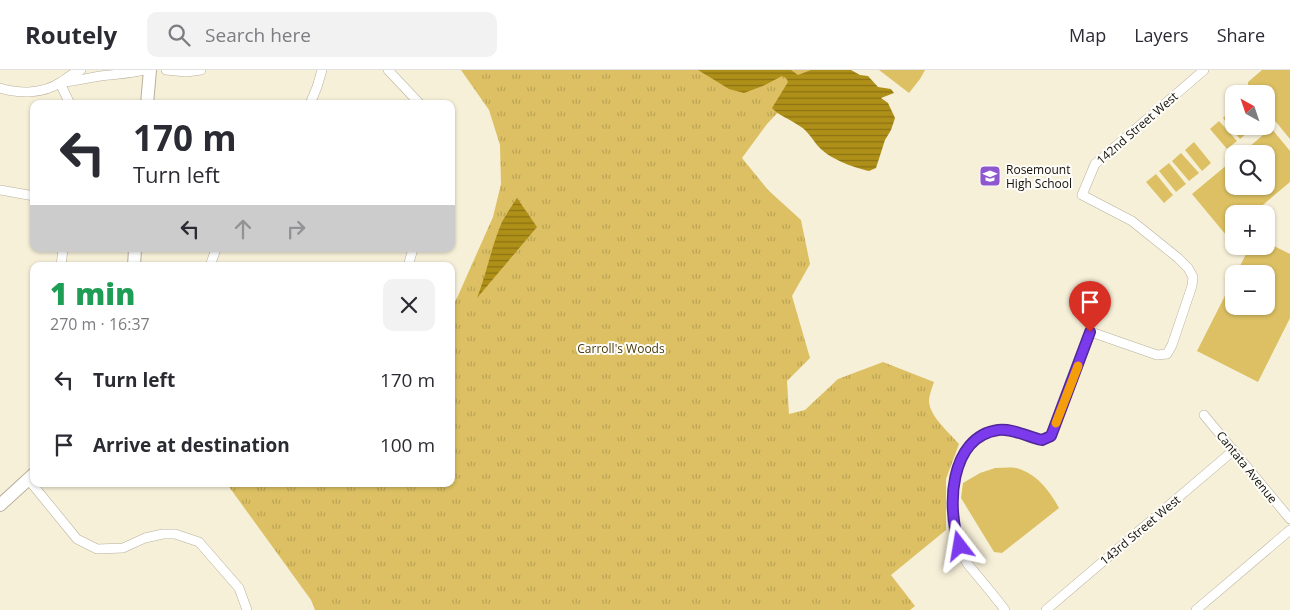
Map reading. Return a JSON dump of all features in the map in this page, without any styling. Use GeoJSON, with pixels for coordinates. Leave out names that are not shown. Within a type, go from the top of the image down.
{"type":"FeatureCollection","features":[{"type":"Feature","properties":{"kind":"street"},"geometry":{"type":"LineString","coordinates":[[0,88],[22,92],[35,91],[60,82],[81,70]]}},
{"type":"Feature","properties":{"kind":"street"},"geometry":{"type":"LineString","coordinates":[[60,82],[78,82],[92,77],[145,70]]}},
{"type":"Feature","properties":{"kind":"street"},"geometry":{"type":"LineString","coordinates":[[147,100],[150,70]]}},
{"type":"Feature","properties":{"kind":"street"},"geometry":{"type":"LineString","coordinates":[[166,70],[186,72],[201,70]]}},
{"type":"Feature","properties":{"kind":"street"},"geometry":{"type":"LineString","coordinates":[[312,100],[318,87],[322,70]]}},
{"type":"Feature","properties":{"kind":"street"},"geometry":{"type":"LineString","coordinates":[[388,70],[416,100]]}},
{"type":"Feature","properties":{"kind":"street","name":"142nd Street West"},"geometry":{"type":"LineString","coordinates":[[1005,610],[965,560],[954,531],[952,498],[954,482],[966,448],[980,435],[999,429],[1010,430],[1042,440],[1051,436],[1090,332],[1157,355],[1167,354],[1192,286],[1192,277],[1188,268],[1132,222],[1082,195],[1095,164],[1204,70]]}},
{"type":"Feature","properties":{"kind":"street"},"geometry":{"type":"LineString","coordinates":[[60,82],[68,100]]}},
{"type":"Feature","properties":{"kind":"street"},"geometry":{"type":"LineString","coordinates":[[0,190],[30,195]]}},
{"type":"Feature","properties":{"kind":"street","name":"Cantata Avenue"},"geometry":{"type":"LineString","coordinates":[[1204,415],[1290,519]]}},
{"type":"Feature","properties":{"kind":"street","name":"143rd Street West"},"geometry":{"type":"LineString","coordinates":[[1046,610],[1234,450]]}},
{"type":"Feature","properties":{"kind":"street"},"geometry":{"type":"LineString","coordinates":[[0,505],[30,478]]}},
{"type":"Feature","properties":{"kind":"street"},"geometry":{"type":"LineString","coordinates":[[38,487],[77,539],[97,549],[123,548],[145,538],[163,534],[175,534],[200,542],[239,588],[247,610]]}},
{"type":"Feature","properties":{"kind":"street"},"geometry":{"type":"LineString","coordinates":[[1196,610],[1290,530]]}},
{"type":"Feature","properties":{"kind":"green space","name":"Carroll's Woods"},"geometry":{"type":"Polygon","coordinates":[[[461,70],[818,70],[767,124],[742,158],[768,190],[801,220],[810,264],[792,296],[810,358],[787,381],[789,414],[805,410],[838,379],[883,362],[934,382],[929,399],[930,408],[959,444],[946,479],[946,530],[891,575],[915,606],[910,610],[315,610],[311,600],[229,487],[455,487],[455,301],[493,217],[501,184],[500,145],[489,110],[461,70]]]}},
{"type":"Feature","properties":{"kind":"green space"},"geometry":{"type":"Polygon","coordinates":[[[879,70],[925,70],[909,93],[879,70]]]}},
{"type":"Feature","properties":{"kind":"green space"},"geometry":{"type":"Polygon","coordinates":[[[1262,70],[1290,70],[1290,139],[1275,121],[1275,85],[1248,85],[1248,82],[1262,70]]]}},
{"type":"Feature","properties":{"kind":"green space"},"geometry":{"type":"Polygon","coordinates":[[[1219,121],[1225,128],[1225,135],[1232,135],[1237,141],[1225,147],[1210,129],[1219,121]]]}},
{"type":"Feature","properties":{"kind":"green space"},"geometry":{"type":"Polygon","coordinates":[[[1275,133],[1290,151],[1290,182],[1275,195],[1275,145],[1251,145],[1263,135],[1275,135],[1275,133]]]}},
{"type":"Feature","properties":{"kind":"green space"},"geometry":{"type":"Polygon","coordinates":[[[1194,142],[1211,163],[1202,171],[1185,150],[1194,142]]]}},
{"type":"Feature","properties":{"kind":"green space"},"geometry":{"type":"Polygon","coordinates":[[[1181,153],[1199,173],[1189,181],[1172,161],[1181,153]]]}},
{"type":"Feature","properties":{"kind":"green space"},"geometry":{"type":"Polygon","coordinates":[[[1169,163],[1186,184],[1176,192],[1159,171],[1169,163]]]}},
{"type":"Feature","properties":{"kind":"green space"},"geometry":{"type":"Polygon","coordinates":[[[1225,166],[1225,195],[1275,195],[1263,205],[1225,205],[1225,234],[1192,194],[1225,166]]]}},
{"type":"Feature","properties":{"kind":"green space"},"geometry":{"type":"Polygon","coordinates":[[[1156,174],[1173,195],[1164,203],[1146,182],[1156,174]]]}},
{"type":"Feature","properties":{"kind":"green space"},"geometry":{"type":"Polygon","coordinates":[[[1275,246],[1290,254],[1290,318],[1258,382],[1197,351],[1225,296],[1225,315],[1275,315],[1275,265],[1240,265],[1246,255],[1275,255],[1275,246]]]}},
{"type":"Feature","properties":{"kind":"green space"},"geometry":{"type":"Polygon","coordinates":[[[995,468],[1016,468],[1030,474],[1047,489],[1059,508],[1002,553],[994,552],[961,498],[963,483],[980,473],[995,468]]]}},
{"type":"Feature","properties":{"kind":"shaded area"},"geometry":{"type":"Polygon","coordinates":[[[698,70],[791,70],[798,75],[811,70],[851,70],[860,75],[868,76],[878,87],[891,89],[894,93],[881,98],[888,103],[895,118],[885,140],[876,168],[869,171],[848,165],[834,158],[822,150],[804,129],[772,108],[788,82],[786,78],[782,76],[744,93],[729,89],[698,70]]]}},
{"type":"Feature","properties":{"kind":"shaded area"},"geometry":{"type":"Polygon","coordinates":[[[517,198],[537,227],[477,298],[498,231],[517,198]]]}},
{"type":"Feature","properties":{"kind":"slow traffic"},"geometry":{"type":"LineString","coordinates":[[1056,423],[1078,366]]}},
{"type":"Feature","properties":{"kind":"place","name":"Rosemount High School"},"geometry":{"type":"Point","coordinates":[990,176]}},
{"type":"Feature","properties":{"kind":"route"},"geometry":{"type":"LineString","coordinates":[[960,546],[954,531],[952,498],[954,482],[966,448],[980,435],[999,429],[1010,430],[1042,440],[1051,436],[1090,332]]}}]}
